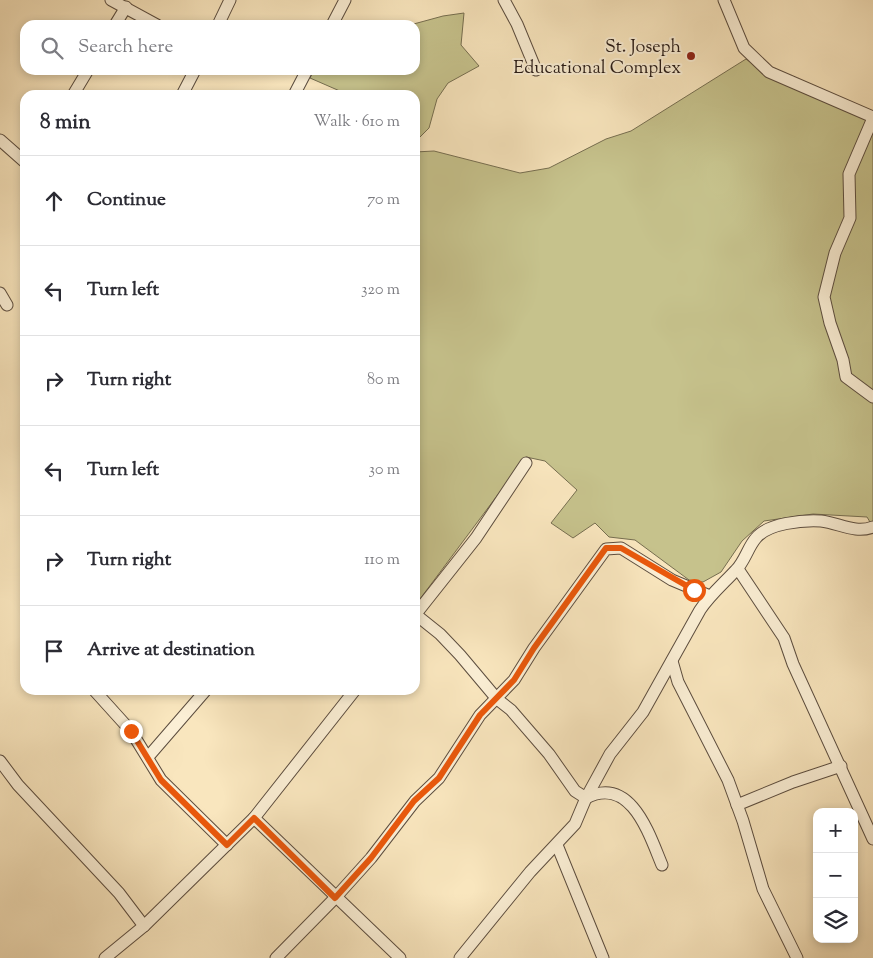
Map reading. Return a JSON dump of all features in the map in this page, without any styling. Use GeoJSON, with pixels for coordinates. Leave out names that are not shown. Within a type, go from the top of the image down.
{"type":"FeatureCollection","features":[{"type":"Feature","properties":{"kind":"street"},"geometry":{"type":"LineString","coordinates":[[111,0],[148,20]]}},
{"type":"Feature","properties":{"kind":"street"},"geometry":{"type":"LineString","coordinates":[[220,20],[230,0]]}},
{"type":"Feature","properties":{"kind":"street"},"geometry":{"type":"LineString","coordinates":[[335,20],[346,0]]}},
{"type":"Feature","properties":{"kind":"street"},"geometry":{"type":"LineString","coordinates":[[504,0],[517,24],[536,70]]}},
{"type":"Feature","properties":{"kind":"street"},"geometry":{"type":"LineString","coordinates":[[724,0],[744,48],[769,72],[873,118],[849,174],[850,218],[835,253],[824,297],[830,323],[843,357],[846,376],[873,397]]}},
{"type":"Feature","properties":{"kind":"street"},"geometry":{"type":"LineString","coordinates":[[118,20],[126,7]]}},
{"type":"Feature","properties":{"kind":"street"},"geometry":{"type":"LineString","coordinates":[[76,90],[85,75]]}},
{"type":"Feature","properties":{"kind":"street"},"geometry":{"type":"LineString","coordinates":[[185,90],[192,75]]}},
{"type":"Feature","properties":{"kind":"street"},"geometry":{"type":"LineString","coordinates":[[297,90],[304,75]]}},
{"type":"Feature","properties":{"kind":"street"},"geometry":{"type":"LineString","coordinates":[[0,140],[20,158]]}},
{"type":"Feature","properties":{"kind":"street"},"geometry":{"type":"LineString","coordinates":[[0,293],[7,305]]}},
{"type":"Feature","properties":{"kind":"street"},"geometry":{"type":"LineString","coordinates":[[420,609],[476,538],[526,463]]}},
{"type":"Feature","properties":{"kind":"street"},"geometry":{"type":"LineString","coordinates":[[460,958],[530,872],[575,824],[586,798],[610,754],[643,712],[710,596],[738,569],[756,538],[762,532],[780,526],[814,521],[836,523],[860,530],[873,527]]}},
{"type":"Feature","properties":{"kind":"street"},"geometry":{"type":"LineString","coordinates":[[276,958],[335,898],[371,858],[414,801],[439,778],[480,715],[514,680],[534,648],[606,548],[621,548],[672,580],[710,596]]}},
{"type":"Feature","properties":{"kind":"street"},"geometry":{"type":"LineString","coordinates":[[738,569],[789,648],[793,664],[873,839]]}},
{"type":"Feature","properties":{"kind":"street"},"geometry":{"type":"LineString","coordinates":[[420,619],[454,648],[497,699],[511,710],[549,754],[574,791],[586,798]]}},
{"type":"Feature","properties":{"kind":"street"},"geometry":{"type":"LineString","coordinates":[[672,662],[678,682],[711,742],[737,805],[763,889],[797,958]]}},
{"type":"Feature","properties":{"kind":"street"},"geometry":{"type":"LineString","coordinates":[[662,680],[678,682]]}},
{"type":"Feature","properties":{"kind":"street"},"geometry":{"type":"LineString","coordinates":[[99,695],[131,731],[161,780],[227,845]]}},
{"type":"Feature","properties":{"kind":"street"},"geometry":{"type":"LineString","coordinates":[[148,757],[202,695]]}},
{"type":"Feature","properties":{"kind":"street"},"geometry":{"type":"LineString","coordinates":[[105,958],[144,926],[254,818],[351,695]]}},
{"type":"Feature","properties":{"kind":"street"},"geometry":{"type":"LineString","coordinates":[[0,761],[18,784],[119,893],[144,926]]}},
{"type":"Feature","properties":{"kind":"street"},"geometry":{"type":"LineString","coordinates":[[737,805],[793,782],[841,766]]}},
{"type":"Feature","properties":{"kind":"street"},"geometry":{"type":"LineString","coordinates":[[586,798],[596,793],[605,792],[634,807],[642,819],[662,865]]}},
{"type":"Feature","properties":{"kind":"street"},"geometry":{"type":"LineString","coordinates":[[254,818],[335,898],[400,958]]}},
{"type":"Feature","properties":{"kind":"street"},"geometry":{"type":"LineString","coordinates":[[556,845],[603,958]]}},
{"type":"Feature","properties":{"kind":"shaded area"},"geometry":{"type":"Polygon","coordinates":[[[464,13],[461,45],[479,66],[448,83],[437,99],[429,128],[420,137],[420,90],[338,90],[310,78],[312,75],[420,75],[420,22],[464,13]]]}},
{"type":"Feature","properties":{"kind":"shaded area"},"geometry":{"type":"Polygon","coordinates":[[[746,59],[757,67],[873,114],[873,527],[867,517],[813,514],[764,521],[742,541],[721,572],[703,582],[689,580],[635,540],[609,537],[595,523],[573,538],[551,523],[577,490],[545,461],[526,457],[420,599],[420,152],[434,151],[520,173],[549,168],[606,139],[631,131],[746,59]]]}},
{"type":"Feature","properties":{"kind":"place","name":"St. Joseph Educational Complex"},"geometry":{"type":"Point","coordinates":[691,56]}},
{"type":"Feature","properties":{"kind":"route"},"geometry":{"type":"LineString","coordinates":[[131,731],[161,780],[227,845],[254,818],[335,898],[371,858],[414,801],[439,778],[451,763],[480,715],[514,680],[534,648],[606,548],[612,546],[621,548],[639,557],[672,580],[694,590]]}}]}
